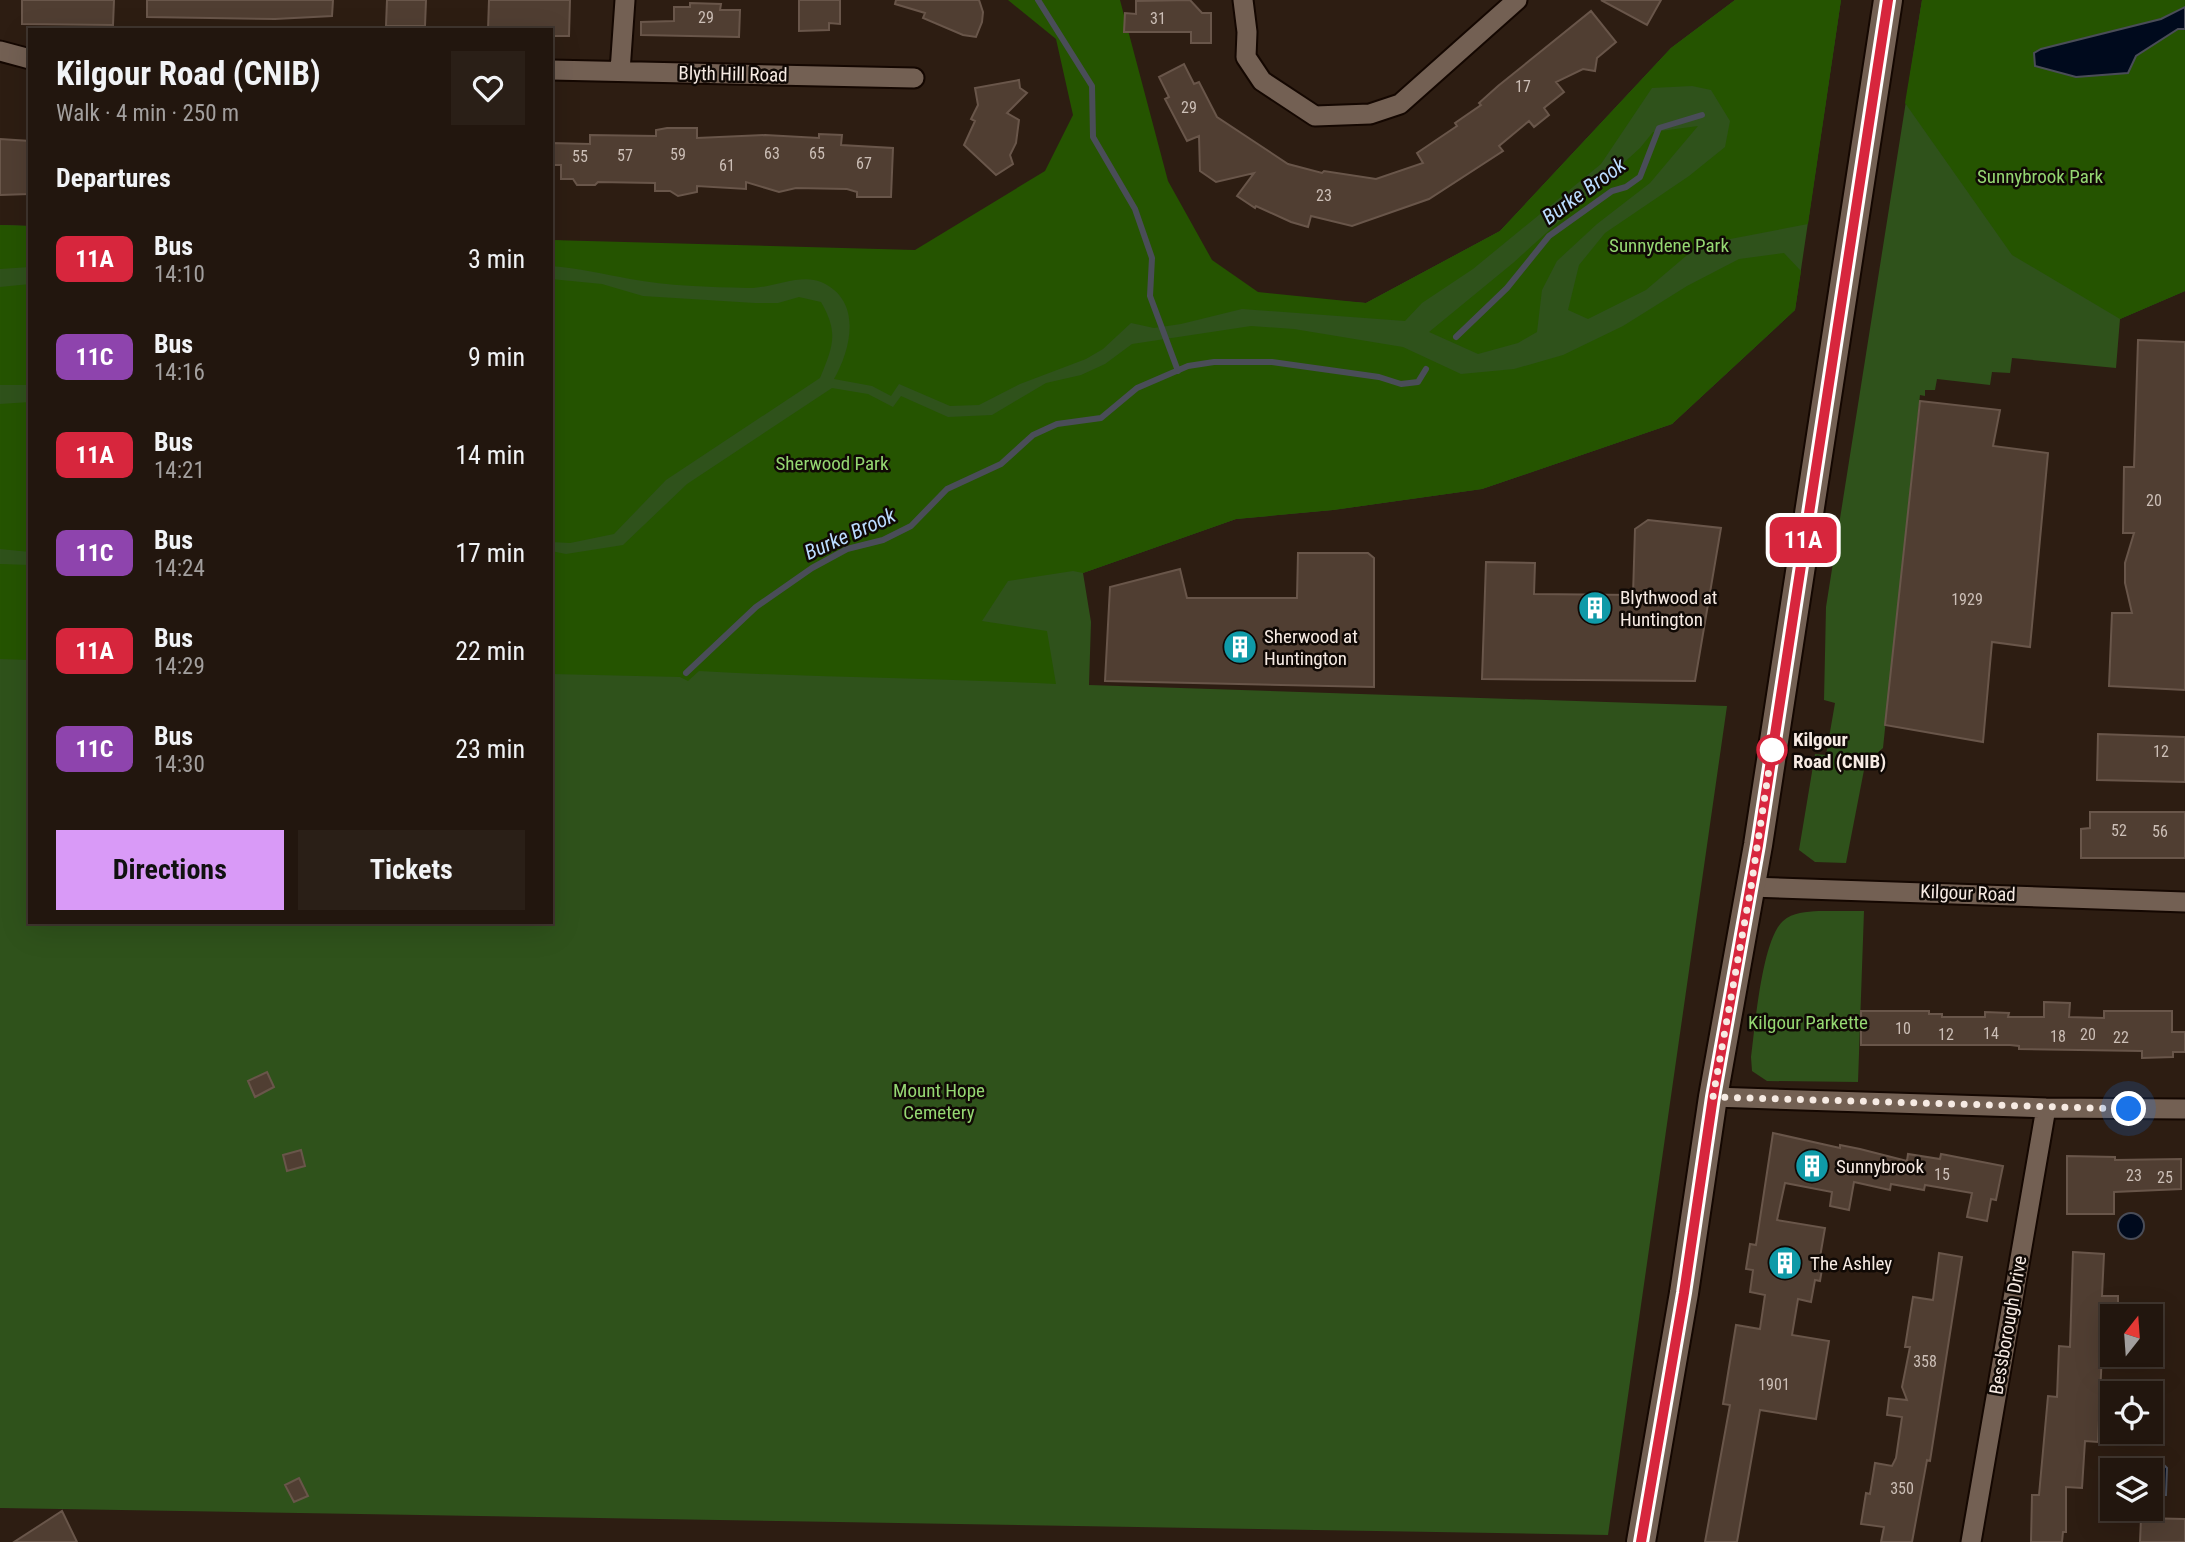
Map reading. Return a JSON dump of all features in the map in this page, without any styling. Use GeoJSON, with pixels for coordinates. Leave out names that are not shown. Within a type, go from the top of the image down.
{"type":"FeatureCollection","features":[{"type":"Feature","properties":{"kind":"main road"},"geometry":{"type":"LineString","coordinates":[[1641,1542],[1684,1293],[1713,1097],[1751,887],[1888,0]]}},
{"type":"Feature","properties":{"kind":"street"},"geometry":{"type":"LineString","coordinates":[[620,71],[625,0]]}},
{"type":"Feature","properties":{"kind":"street"},"geometry":{"type":"LineString","coordinates":[[1243,0],[1247,32],[1246,57],[1262,81],[1315,117],[1370,114],[1400,104],[1517,0]]}},
{"type":"Feature","properties":{"kind":"street"},"geometry":{"type":"LineString","coordinates":[[0,51],[28,58]]}},
{"type":"Feature","properties":{"kind":"street","name":"Blyth Hill Road"},"geometry":{"type":"LineString","coordinates":[[553,70],[914,78]]}},
{"type":"Feature","properties":{"kind":"street","name":"Kilgour Road"},"geometry":{"type":"LineString","coordinates":[[1751,887],[2185,902]]}},
{"type":"Feature","properties":{"kind":"street"},"geometry":{"type":"LineString","coordinates":[[1713,1097],[2046,1108],[2185,1109]]}},
{"type":"Feature","properties":{"kind":"street","name":"Bessborough Drive"},"geometry":{"type":"LineString","coordinates":[[1971,1542],[2046,1108]]}},
{"type":"Feature","properties":{"kind":"green space","name":"Sunnydene Park"},"geometry":{"type":"Polygon","coordinates":[[[1008,0],[1120,0],[1168,181],[1212,260],[1258,292],[1366,303],[1500,231],[1671,48],[1735,0],[1841,0],[1808,224],[1699,245],[1646,290],[1588,319],[1568,310],[1579,265],[1605,233],[1689,176],[1725,147],[1730,121],[1711,90],[1692,86],[1652,88],[1601,164],[1473,269],[1422,303],[1405,321],[1242,309],[1154,328],[1131,323],[1103,349],[1086,359],[1020,384],[979,405],[950,406],[899,384],[891,396],[872,386],[834,379],[845,354],[850,326],[843,301],[834,290],[821,282],[804,279],[757,288],[689,286],[553,266],[553,240],[915,250],[1045,171],[1073,115],[1056,39],[1008,0]]]}},
{"type":"Feature","properties":{"kind":"green space","name":"Mount Hope Cemetery"},"geometry":{"type":"Polygon","coordinates":[[[1735,0],[1841,0],[1795,310],[1672,424],[1482,489],[1333,510],[1236,519],[1083,573],[1091,622],[1089,685],[1727,706],[1608,1535],[0,1508],[0,225],[28,226],[28,924],[553,924],[553,240],[1366,303],[1500,231],[1671,48],[1735,0]]]}},
{"type":"Feature","properties":{"kind":"green space","name":"Sunnybrook Park"},"geometry":{"type":"Polygon","coordinates":[[[1922,0],[2185,0],[2185,291],[2120,319],[2116,368],[2012,358],[2010,373],[1992,372],[1990,385],[1937,379],[1935,390],[1925,390],[1925,396],[1920,395],[1883,748],[1868,761],[1864,770],[1846,863],[1815,862],[1799,850],[1815,754],[1826,755],[1835,703],[1824,700],[1826,607],[1922,0]]]}},
{"type":"Feature","properties":{"kind":"green space","name":"Sunnybrook Park"},"geometry":{"type":"Polygon","coordinates":[[[1922,0],[2185,0],[2185,7],[2161,19],[2034,53],[2036,66],[2076,77],[2128,73],[2136,56],[2178,29],[2185,29],[2185,291],[2120,319],[2012,255],[1905,103],[1922,0]]]}},
{"type":"Feature","properties":{"kind":"green space"},"geometry":{"type":"Polygon","coordinates":[[[1698,126],[1650,183],[1597,224],[1557,261],[1542,290],[1537,332],[1518,343],[1478,354],[1429,332],[1513,263],[1640,148],[1653,132],[1698,126]]]}},
{"type":"Feature","properties":{"kind":"green space"},"geometry":{"type":"Polygon","coordinates":[[[0,225],[28,226],[28,267],[0,269],[0,225]]]}},
{"type":"Feature","properties":{"kind":"green space","name":"Sherwood Park"},"geometry":{"type":"Polygon","coordinates":[[[1784,253],[1801,271],[1795,310],[1672,424],[1482,489],[1333,510],[1236,519],[1083,573],[1073,571],[1008,581],[982,621],[1047,631],[1056,684],[699,671],[688,681],[680,677],[553,674],[553,551],[566,554],[623,545],[687,484],[832,388],[868,394],[893,407],[901,396],[948,417],[992,415],[1046,383],[1081,375],[1105,364],[1132,344],[1251,326],[1294,329],[1403,347],[1461,374],[1514,369],[1563,355],[1623,326],[1687,286],[1739,259],[1784,253]]]}},
{"type":"Feature","properties":{"kind":"green space"},"geometry":{"type":"Polygon","coordinates":[[[553,279],[602,284],[643,296],[755,303],[778,303],[799,297],[821,302],[830,322],[832,340],[820,378],[666,480],[614,534],[570,543],[553,542],[553,279]]]}},
{"type":"Feature","properties":{"kind":"green space"},"geometry":{"type":"Polygon","coordinates":[[[28,284],[28,385],[0,385],[0,287],[28,284]]]}},
{"type":"Feature","properties":{"kind":"green space"},"geometry":{"type":"Polygon","coordinates":[[[28,402],[28,552],[0,549],[0,404],[28,402]]]}},
{"type":"Feature","properties":{"kind":"green space"},"geometry":{"type":"Polygon","coordinates":[[[0,564],[28,565],[28,660],[0,659],[0,564]]]}},
{"type":"Feature","properties":{"kind":"green space","name":"Kilgour Parkette"},"geometry":{"type":"Polygon","coordinates":[[[1864,911],[1858,1082],[1767,1081],[1752,1071],[1751,1057],[1761,984],[1770,946],[1776,931],[1787,918],[1800,913],[1864,911]]]}},
{"type":"Feature","properties":{"kind":"water"},"geometry":{"type":"Polygon","coordinates":[[[2185,7],[2185,29],[2178,29],[2136,56],[2128,73],[2076,77],[2035,66],[2034,53],[2041,49],[2161,19],[2185,7]]]}},
{"type":"Feature","properties":{"kind":"water"},"geometry":{"type":"Polygon","coordinates":[[[2131,1213],[2140,1217],[2144,1226],[2140,1235],[2131,1239],[2122,1235],[2118,1226],[2122,1217],[2131,1213]]]}},
{"type":"Feature","properties":{"kind":"water"},"geometry":{"type":"Polygon","coordinates":[[[2163,1464],[2167,1468],[2166,1495],[2163,1495],[2163,1464]]]}},
{"type":"Feature","properties":{"kind":"building"},"geometry":{"type":"Polygon","coordinates":[[[22,0],[114,0],[113,25],[22,24],[22,0]]]}},
{"type":"Feature","properties":{"kind":"building"},"geometry":{"type":"Polygon","coordinates":[[[147,0],[333,0],[332,16],[275,19],[147,17],[147,0]]]}},
{"type":"Feature","properties":{"kind":"building"},"geometry":{"type":"Polygon","coordinates":[[[387,0],[426,0],[425,26],[386,26],[387,0]]]}},
{"type":"Feature","properties":{"kind":"building"},"geometry":{"type":"Polygon","coordinates":[[[489,0],[570,0],[569,36],[553,36],[553,28],[488,28],[489,0]]]}},
{"type":"Feature","properties":{"kind":"building"},"geometry":{"type":"Polygon","coordinates":[[[799,0],[840,0],[840,24],[829,23],[829,30],[799,31],[799,0]]]}},
{"type":"Feature","properties":{"kind":"building"},"geometry":{"type":"Polygon","coordinates":[[[896,0],[979,0],[983,12],[982,22],[976,37],[963,35],[923,18],[925,13],[895,4],[896,0]]]}},
{"type":"Feature","properties":{"kind":"building"},"geometry":{"type":"Polygon","coordinates":[[[1190,0],[1202,13],[1211,13],[1211,43],[1191,43],[1191,32],[1124,32],[1125,13],[1136,14],[1136,1],[1190,0]]]}},
{"type":"Feature","properties":{"kind":"building"},"geometry":{"type":"Polygon","coordinates":[[[1601,0],[1661,0],[1647,25],[1601,0]]]}},
{"type":"Feature","properties":{"kind":"building"},"geometry":{"type":"Polygon","coordinates":[[[690,3],[721,4],[720,10],[740,10],[739,37],[641,35],[641,22],[674,21],[674,7],[690,7],[690,3]]]}},
{"type":"Feature","properties":{"kind":"building"},"geometry":{"type":"Polygon","coordinates":[[[1591,11],[1616,42],[1597,58],[1595,71],[1583,69],[1556,82],[1564,92],[1544,108],[1549,115],[1534,127],[1529,121],[1499,146],[1503,151],[1429,199],[1352,226],[1311,216],[1308,227],[1291,222],[1256,206],[1255,208],[1237,196],[1254,173],[1216,182],[1200,171],[1199,136],[1187,141],[1165,99],[1169,97],[1159,77],[1184,64],[1194,84],[1199,82],[1217,117],[1288,164],[1322,173],[1324,171],[1376,179],[1423,163],[1417,153],[1457,126],[1455,123],[1481,105],[1479,103],[1498,86],[1591,11]]]}},
{"type":"Feature","properties":{"kind":"building"},"geometry":{"type":"Polygon","coordinates":[[[1019,80],[1020,88],[1027,93],[1007,113],[1019,120],[1016,143],[1010,155],[1013,164],[996,175],[964,145],[975,121],[971,119],[978,105],[975,88],[1019,80]]]}},
{"type":"Feature","properties":{"kind":"building"},"geometry":{"type":"Polygon","coordinates":[[[697,128],[697,138],[765,135],[819,138],[819,134],[842,135],[841,145],[893,148],[891,197],[857,197],[857,192],[847,189],[796,188],[779,192],[746,182],[746,189],[697,186],[697,192],[678,196],[670,191],[655,191],[655,183],[598,182],[595,185],[577,185],[573,179],[561,179],[561,165],[553,165],[553,143],[590,144],[590,135],[656,136],[656,130],[697,128]]]}},
{"type":"Feature","properties":{"kind":"building"},"geometry":{"type":"Polygon","coordinates":[[[0,139],[28,141],[28,194],[0,195],[0,139]]]}},
{"type":"Feature","properties":{"kind":"building"},"geometry":{"type":"Polygon","coordinates":[[[2138,340],[2185,342],[2185,690],[2109,686],[2112,613],[2132,613],[2125,583],[2125,563],[2134,533],[2123,533],[2124,467],[2134,467],[2138,340]]]}},
{"type":"Feature","properties":{"kind":"building"},"geometry":{"type":"Polygon","coordinates":[[[1920,401],[2000,410],[1993,446],[2048,453],[2030,647],[1992,642],[1983,742],[1885,725],[1920,401]]]}},
{"type":"Feature","properties":{"kind":"building","name":"Blythwood at Huntington"},"geometry":{"type":"Polygon","coordinates":[[[1648,520],[1721,528],[1695,681],[1482,679],[1486,562],[1535,563],[1534,594],[1633,595],[1635,529],[1648,520]]]}},
{"type":"Feature","properties":{"kind":"building","name":"Sherwood at Huntington"},"geometry":{"type":"Polygon","coordinates":[[[1298,553],[1368,553],[1374,558],[1374,687],[1105,681],[1110,587],[1180,569],[1187,598],[1297,598],[1298,553]]]}},
{"type":"Feature","properties":{"kind":"building"},"geometry":{"type":"Polygon","coordinates":[[[2098,734],[2185,737],[2185,782],[2097,780],[2098,734]]]}},
{"type":"Feature","properties":{"kind":"building"},"geometry":{"type":"Polygon","coordinates":[[[2090,812],[2185,812],[2185,858],[2081,858],[2081,829],[2090,828],[2090,812]]]}},
{"type":"Feature","properties":{"kind":"building"},"geometry":{"type":"Polygon","coordinates":[[[2044,1002],[2070,1003],[2069,1017],[2104,1018],[2104,1011],[2172,1011],[2172,1032],[2185,1032],[2185,1052],[2173,1052],[2173,1057],[2142,1058],[2142,1051],[2019,1049],[2019,1046],[2010,1045],[1861,1045],[1861,1011],[1929,1011],[1929,1014],[1942,1014],[1942,1017],[1985,1017],[1985,1012],[2009,1013],[2008,1017],[2044,1017],[2044,1002]]]}},
{"type":"Feature","properties":{"kind":"building"},"geometry":{"type":"Polygon","coordinates":[[[267,1072],[274,1087],[255,1097],[248,1081],[267,1072]]]}},
{"type":"Feature","properties":{"kind":"building"},"geometry":{"type":"Polygon","coordinates":[[[1773,1133],[1840,1148],[1840,1145],[1860,1149],[1907,1161],[1908,1154],[1940,1159],[1941,1154],[2003,1166],[1996,1200],[1991,1199],[1987,1221],[1967,1217],[1972,1193],[1925,1185],[1924,1190],[1891,1184],[1890,1190],[1854,1182],[1849,1210],[1830,1206],[1832,1192],[1785,1183],[1777,1220],[1825,1228],[1820,1257],[1824,1257],[1820,1281],[1815,1280],[1811,1302],[1798,1299],[1792,1335],[1829,1341],[1816,1419],[1760,1410],[1737,1542],[1705,1542],[1730,1405],[1723,1404],[1736,1325],[1760,1329],[1765,1295],[1750,1292],[1753,1270],[1746,1269],[1750,1244],[1756,1245],[1773,1133]]]}},
{"type":"Feature","properties":{"kind":"building"},"geometry":{"type":"Polygon","coordinates":[[[301,1150],[305,1166],[287,1171],[283,1155],[301,1150]]]}},
{"type":"Feature","properties":{"kind":"building"},"geometry":{"type":"Polygon","coordinates":[[[2067,1156],[2115,1157],[2115,1160],[2181,1159],[2181,1189],[2114,1192],[2114,1214],[2067,1214],[2067,1156]]]}},
{"type":"Feature","properties":{"kind":"building"},"geometry":{"type":"Polygon","coordinates":[[[2073,1252],[2104,1254],[2102,1296],[2118,1296],[2118,1304],[2100,1304],[2101,1367],[2098,1442],[2085,1441],[2082,1488],[2066,1487],[2066,1532],[2063,1532],[2062,1542],[2031,1542],[2032,1495],[2039,1495],[2048,1396],[2057,1397],[2059,1346],[2070,1347],[2073,1252]]]}},
{"type":"Feature","properties":{"kind":"building"},"geometry":{"type":"Polygon","coordinates":[[[1939,1253],[1962,1257],[1930,1461],[1927,1460],[1912,1542],[1881,1542],[1884,1527],[1861,1524],[1866,1493],[1870,1494],[1875,1463],[1892,1466],[1896,1458],[1902,1417],[1887,1415],[1889,1398],[1907,1400],[1902,1387],[1910,1347],[1905,1347],[1913,1297],[1933,1300],[1939,1253]]]}},
{"type":"Feature","properties":{"kind":"building"},"geometry":{"type":"Polygon","coordinates":[[[299,1478],[308,1496],[294,1502],[285,1485],[299,1478]]]}},
{"type":"Feature","properties":{"kind":"building"},"geometry":{"type":"Polygon","coordinates":[[[62,1511],[77,1542],[14,1542],[62,1511]]]}},
{"type":"Feature","properties":{"kind":"building"},"geometry":{"type":"Polygon","coordinates":[[[2185,1519],[2185,1542],[2140,1542],[2141,1521],[2185,1519]]]}},
{"type":"Feature","properties":{"kind":"waterway"},"geometry":{"type":"LineString","coordinates":[[1038,0],[1092,86],[1093,137],[1135,209],[1152,258],[1150,296],[1178,371]]}},
{"type":"Feature","properties":{"kind":"waterway","name":"Burke Brook"},"geometry":{"type":"LineString","coordinates":[[1456,337],[1507,288],[1549,236],[1612,191],[1626,187],[1640,177],[1659,128],[1702,115]]}},
{"type":"Feature","properties":{"kind":"waterway","name":"Burke Brook"},"geometry":{"type":"LineString","coordinates":[[686,673],[756,607],[812,568],[847,549],[883,540],[911,526],[947,489],[1001,464],[1033,435],[1057,424],[1101,418],[1137,388],[1188,366],[1214,362],[1272,362],[1379,377],[1401,384],[1418,382],[1426,369]]}},
{"type":"Feature","properties":{"kind":"bus line","name":"11A"},"geometry":{"type":"LineString","coordinates":[[1641,1542],[1684,1293],[1713,1097],[1758,845],[1809,499],[1888,0]]}},
{"type":"Feature","properties":{"kind":"place","name":"Blythwood at Huntington"},"geometry":{"type":"Point","coordinates":[1595,608]}},
{"type":"Feature","properties":{"kind":"place","name":"Sherwood at Huntington"},"geometry":{"type":"Point","coordinates":[1240,647]}},
{"type":"Feature","properties":{"kind":"place","name":"Kilgour Road (CNIB)"},"geometry":{"type":"Point","coordinates":[1772,750]}},
{"type":"Feature","properties":{"kind":"place","name":"Sunnybrook"},"geometry":{"type":"Point","coordinates":[1812,1166]}},
{"type":"Feature","properties":{"kind":"place","name":"The Ashley"},"geometry":{"type":"Point","coordinates":[1785,1263]}},
{"type":"Feature","properties":{"kind":"route"},"geometry":{"type":"LineString","coordinates":[[1772,750],[1773,743],[1751,887],[1713,1097],[2129,1109]]}}]}
